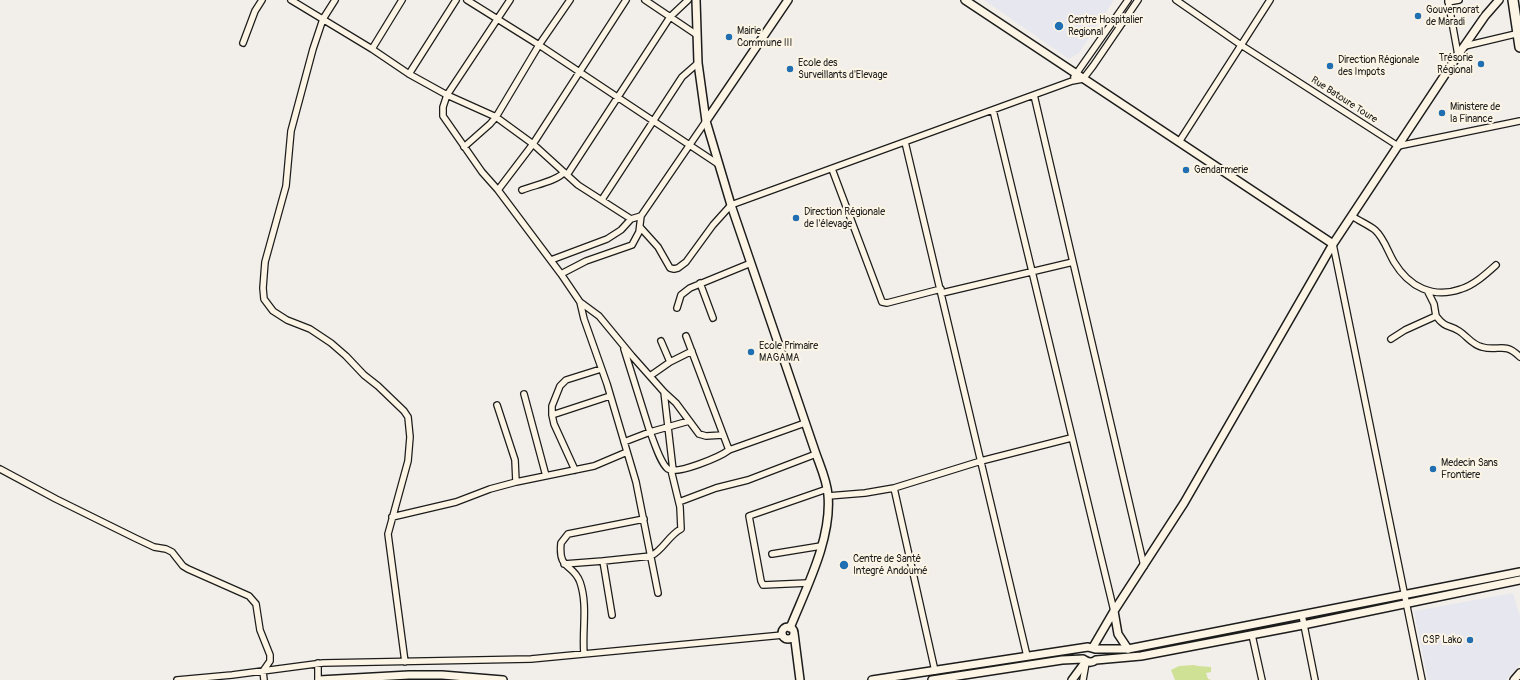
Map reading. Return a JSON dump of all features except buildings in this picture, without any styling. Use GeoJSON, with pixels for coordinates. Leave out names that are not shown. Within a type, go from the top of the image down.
{"type":"FeatureCollection","features":[{"type":"Feature","properties":{"kind":"highway"},"geometry":{"type":"LineString","coordinates":[[1520,11],[1517,0],[1512,0],[1519,33],[1520,47]]}},
{"type":"Feature","properties":{"kind":"street"},"geometry":{"type":"LineString","coordinates":[[243,43],[255,11],[262,0]]}},
{"type":"Feature","properties":{"kind":"street"},"geometry":{"type":"LineString","coordinates":[[291,0],[372,49],[409,74],[447,95],[496,117],[533,144],[578,185],[631,219]]}},
{"type":"Feature","properties":{"kind":"street"},"geometry":{"type":"LineString","coordinates":[[336,0],[323,19],[313,49],[291,130],[286,186],[265,262],[263,288],[264,299],[272,311],[321,336],[346,356],[364,375],[404,411],[408,417],[410,437],[408,461],[388,534],[405,662]]}},
{"type":"Feature","properties":{"kind":"street"},"geometry":{"type":"LineString","coordinates":[[372,49],[402,0]]}},
{"type":"Feature","properties":{"kind":"street"},"geometry":{"type":"LineString","coordinates":[[409,74],[456,0]]}},
{"type":"Feature","properties":{"kind":"street"},"geometry":{"type":"LineString","coordinates":[[468,0],[539,45],[718,164]]}},
{"type":"Feature","properties":{"kind":"street"},"geometry":{"type":"LineString","coordinates":[[510,0],[447,95],[443,107],[443,116],[482,172],[498,190],[551,260],[580,302],[599,316],[623,346],[664,392],[676,403],[701,435],[723,435]]}},
{"type":"Feature","properties":{"kind":"street"},"geometry":{"type":"LineString","coordinates":[[464,147],[496,117],[539,45],[570,0]]}},
{"type":"Feature","properties":{"kind":"street"},"geometry":{"type":"LineString","coordinates":[[498,190],[533,144],[626,0]]}},
{"type":"Feature","properties":{"kind":"street"},"geometry":{"type":"LineString","coordinates":[[644,0],[697,35]]}},
{"type":"Feature","properties":{"kind":"street"},"geometry":{"type":"LineString","coordinates":[[522,190],[558,178],[566,173],[618,98],[670,17],[688,0]]}},
{"type":"Feature","properties":{"kind":"street"},"geometry":{"type":"LineString","coordinates":[[696,0],[698,63],[706,121],[731,205],[826,482],[828,492],[826,526],[822,546],[792,630],[800,680]]}},
{"type":"Feature","properties":{"kind":"street"},"geometry":{"type":"LineString","coordinates":[[561,274],[586,261],[632,245],[640,227],[641,216],[788,0]]}},
{"type":"Feature","properties":{"kind":"street"},"geometry":{"type":"LineString","coordinates":[[965,0],[1074,77],[1083,79],[1333,244],[1422,680]]}},
{"type":"Feature","properties":{"kind":"street"},"geometry":{"type":"LineString","coordinates":[[640,227],[658,248],[670,268],[678,268],[686,262],[713,225],[731,205],[1034,95],[1074,77],[1128,0]]}},
{"type":"Feature","properties":{"kind":"street"},"geometry":{"type":"LineString","coordinates":[[1083,79],[1138,0]]}},
{"type":"Feature","properties":{"kind":"street","name":"Rue Batoure Toure"},"geometry":{"type":"LineString","coordinates":[[1176,0],[1241,45],[1398,146]]}},
{"type":"Feature","properties":{"kind":"street"},"geometry":{"type":"LineString","coordinates":[[1179,142],[1270,0]]}},
{"type":"Feature","properties":{"kind":"street"},"geometry":{"type":"LineString","coordinates":[[1458,55],[1448,1],[1459,0]]}},
{"type":"Feature","properties":{"kind":"street"},"geometry":{"type":"LineString","coordinates":[[1083,680],[1085,660],[1082,653],[1091,648],[1184,503],[1333,244],[1458,55],[1485,16],[1499,0]]}},
{"type":"Feature","properties":{"kind":"street"},"geometry":{"type":"LineString","coordinates":[[1465,46],[1519,33]]}},
{"type":"Feature","properties":{"kind":"street"},"geometry":{"type":"LineString","coordinates":[[603,200],[652,121],[682,77],[698,63]]}},
{"type":"Feature","properties":{"kind":"street"},"geometry":{"type":"LineString","coordinates":[[1034,95],[1144,566]]}},
{"type":"Feature","properties":{"kind":"street"},"geometry":{"type":"LineString","coordinates":[[993,110],[1033,271],[1071,438],[1114,611],[1118,634],[1128,649]]}},
{"type":"Feature","properties":{"kind":"street"},"geometry":{"type":"LineString","coordinates":[[1398,146],[1520,121]]}},
{"type":"Feature","properties":{"kind":"street"},"geometry":{"type":"LineString","coordinates":[[905,142],[1027,656]]}},
{"type":"Feature","properties":{"kind":"street"},"geometry":{"type":"LineString","coordinates":[[832,169],[882,302],[887,303],[1074,262]]}},
{"type":"Feature","properties":{"kind":"street"},"geometry":{"type":"LineString","coordinates":[[551,260],[607,239],[622,230],[631,219],[641,216]]}},
{"type":"Feature","properties":{"kind":"street"},"geometry":{"type":"LineString","coordinates":[[1352,216],[1375,230],[1402,274],[1428,292],[1437,293],[1462,289],[1496,265]]}},
{"type":"Feature","properties":{"kind":"street"},"geometry":{"type":"LineString","coordinates":[[677,308],[681,295],[700,283],[751,263]]}},
{"type":"Feature","properties":{"kind":"street"},"geometry":{"type":"LineString","coordinates":[[700,283],[712,318]]}},
{"type":"Feature","properties":{"kind":"street"},"geometry":{"type":"LineString","coordinates":[[1428,292],[1434,304],[1436,316],[1441,323],[1459,331],[1465,338],[1477,346],[1484,348],[1506,348],[1514,351],[1520,357]]}},
{"type":"Feature","properties":{"kind":"street"},"geometry":{"type":"LineString","coordinates":[[580,302],[584,320],[610,396],[636,482],[652,556],[658,593]]}},
{"type":"Feature","properties":{"kind":"street"},"geometry":{"type":"LineString","coordinates":[[1391,339],[1405,330],[1436,316]]}},
{"type":"Feature","properties":{"kind":"street"},"geometry":{"type":"LineString","coordinates":[[686,336],[729,450]]}},
{"type":"Feature","properties":{"kind":"street"},"geometry":{"type":"LineString","coordinates":[[661,341],[670,362]]}},
{"type":"Feature","properties":{"kind":"street"},"geometry":{"type":"LineString","coordinates":[[623,346],[650,432],[663,464],[672,470],[695,465],[729,450],[805,423]]}},
{"type":"Feature","properties":{"kind":"street"},"geometry":{"type":"LineString","coordinates":[[650,376],[670,362],[692,351]]}},
{"type":"Feature","properties":{"kind":"street"},"geometry":{"type":"LineString","coordinates":[[575,470],[558,436],[552,415],[552,406],[560,386],[566,380],[601,369]]}},
{"type":"Feature","properties":{"kind":"street"},"geometry":{"type":"LineString","coordinates":[[564,564],[652,556],[670,537],[681,529],[679,502],[672,470],[664,392]]}},
{"type":"Feature","properties":{"kind":"street"},"geometry":{"type":"LineString","coordinates":[[524,394],[546,476]]}},
{"type":"Feature","properties":{"kind":"street"},"geometry":{"type":"LineString","coordinates":[[552,415],[610,396]]}},
{"type":"Feature","properties":{"kind":"street"},"geometry":{"type":"LineString","coordinates":[[497,405],[515,460],[516,482]]}},
{"type":"Feature","properties":{"kind":"street"},"geometry":{"type":"LineString","coordinates":[[624,442],[650,432],[689,421]]}},
{"type":"Feature","properties":{"kind":"street"},"geometry":{"type":"LineString","coordinates":[[808,583],[763,585],[749,516],[828,492],[865,493],[894,488],[981,461],[1071,438]]}},
{"type":"Feature","properties":{"kind":"street"},"geometry":{"type":"LineString","coordinates":[[392,517],[456,502],[490,489],[516,482],[594,466],[626,452]]}},
{"type":"Feature","properties":{"kind":"street"},"geometry":{"type":"LineString","coordinates":[[679,502],[716,488],[748,480],[816,454]]}},
{"type":"Feature","properties":{"kind":"street"},"geometry":{"type":"LineString","coordinates":[[0,469],[56,499],[135,538],[154,547],[166,549],[172,552],[183,566],[188,569],[249,596],[256,604],[260,630],[270,655],[270,661],[263,671],[264,680]]}},
{"type":"Feature","properties":{"kind":"street"},"geometry":{"type":"LineString","coordinates":[[894,488],[935,671]]}},
{"type":"Feature","properties":{"kind":"street"},"geometry":{"type":"LineString","coordinates":[[584,654],[585,611],[582,587],[578,576],[564,564],[561,555],[561,542],[568,534],[644,519]]}},
{"type":"Feature","properties":{"kind":"street"},"geometry":{"type":"LineString","coordinates":[[772,554],[822,546]]}},
{"type":"Feature","properties":{"kind":"street"},"geometry":{"type":"LineString","coordinates":[[603,561],[612,615]]}},
{"type":"Feature","properties":{"kind":"street"},"geometry":{"type":"LineString","coordinates":[[872,680],[1027,656],[1091,648],[1128,649],[1520,572]]}},
{"type":"Feature","properties":{"kind":"street"},"geometry":{"type":"LineString","coordinates":[[932,680],[1029,664],[1085,660],[1091,662],[1096,660],[1141,656],[1303,625],[1520,580]]}},
{"type":"Feature","properties":{"kind":"street"},"geometry":{"type":"LineString","coordinates":[[1302,615],[1315,680]]}},
{"type":"Feature","properties":{"kind":"street"},"geometry":{"type":"LineString","coordinates":[[792,630],[785,628],[785,637],[797,654]]}},
{"type":"Feature","properties":{"kind":"street"},"geometry":{"type":"LineString","coordinates":[[1252,635],[1262,680]]}},
{"type":"Feature","properties":{"kind":"street"},"geometry":{"type":"LineString","coordinates":[[177,680],[263,671],[318,663],[531,659],[785,637]]}},
{"type":"Feature","properties":{"kind":"street"},"geometry":{"type":"LineString","coordinates":[[1091,648],[1098,653],[1096,660]]}},
{"type":"Feature","properties":{"kind":"street"},"geometry":{"type":"LineString","coordinates":[[1072,680],[1085,660]]}},
{"type":"Feature","properties":{"kind":"street"},"geometry":{"type":"LineString","coordinates":[[318,663],[321,680],[409,675],[442,675],[503,680]]}},
{"type":"Feature","properties":{"kind":"street"},"geometry":{"type":"LineString","coordinates":[[1514,680],[1520,674]]}},
{"type":"Feature","properties":{"kind":"shaded area","name":"Centre Hospitalier Regional"},"geometry":{"type":"Polygon","coordinates":[[[984,0],[1114,0],[1079,53],[1069,59],[984,0]]]}},
{"type":"Feature","properties":{"kind":"shaded area","name":"CSP Lako"},"geometry":{"type":"Polygon","coordinates":[[[1513,593],[1520,616],[1520,664],[1506,680],[1428,680],[1414,611],[1513,593]]]}},
{"type":"Feature","properties":{"kind":"green space"},"geometry":{"type":"Polygon","coordinates":[[[1194,665],[1211,667],[1211,672],[1206,673],[1208,679],[1212,680],[1175,680],[1171,670],[1179,666],[1194,665]]]}},
{"type":"Feature","properties":{"kind":"place","name":"Gouvernorat de Maradi"},"geometry":{"type":"Point","coordinates":[1418,16]}},
{"type":"Feature","properties":{"kind":"place","name":"Centre Hospitalier Regional"},"geometry":{"type":"Point","coordinates":[1059,26]}},
{"type":"Feature","properties":{"kind":"place","name":"Mairie Commune III"},"geometry":{"type":"Point","coordinates":[729,37]}},
{"type":"Feature","properties":{"kind":"place","name":"Trésorie Régional"},"geometry":{"type":"Point","coordinates":[1481,64]}},
{"type":"Feature","properties":{"kind":"place","name":"Direction Régionale des Impots"},"geometry":{"type":"Point","coordinates":[1330,66]}},
{"type":"Feature","properties":{"kind":"place","name":"Ecole des Surveillants d'Elevage"},"geometry":{"type":"Point","coordinates":[790,69]}},
{"type":"Feature","properties":{"kind":"place","name":"Ministere de la Finance"},"geometry":{"type":"Point","coordinates":[1442,113]}},
{"type":"Feature","properties":{"kind":"place","name":"Gendarmerie"},"geometry":{"type":"Point","coordinates":[1186,170]}},
{"type":"Feature","properties":{"kind":"place","name":"Direction Régionale de l'élevage"},"geometry":{"type":"Point","coordinates":[796,218]}},
{"type":"Feature","properties":{"kind":"place","name":"Ecole Primaire MAGAMA"},"geometry":{"type":"Point","coordinates":[751,352]}},
{"type":"Feature","properties":{"kind":"place","name":"Medecin Sans Frontiere"},"geometry":{"type":"Point","coordinates":[1433,469]}},
{"type":"Feature","properties":{"kind":"place","name":"Centre de Santé Integré Andoumé"},"geometry":{"type":"Point","coordinates":[844,565]}},
{"type":"Feature","properties":{"kind":"place","name":"CSP Lako"},"geometry":{"type":"Point","coordinates":[1470,640]}}]}
